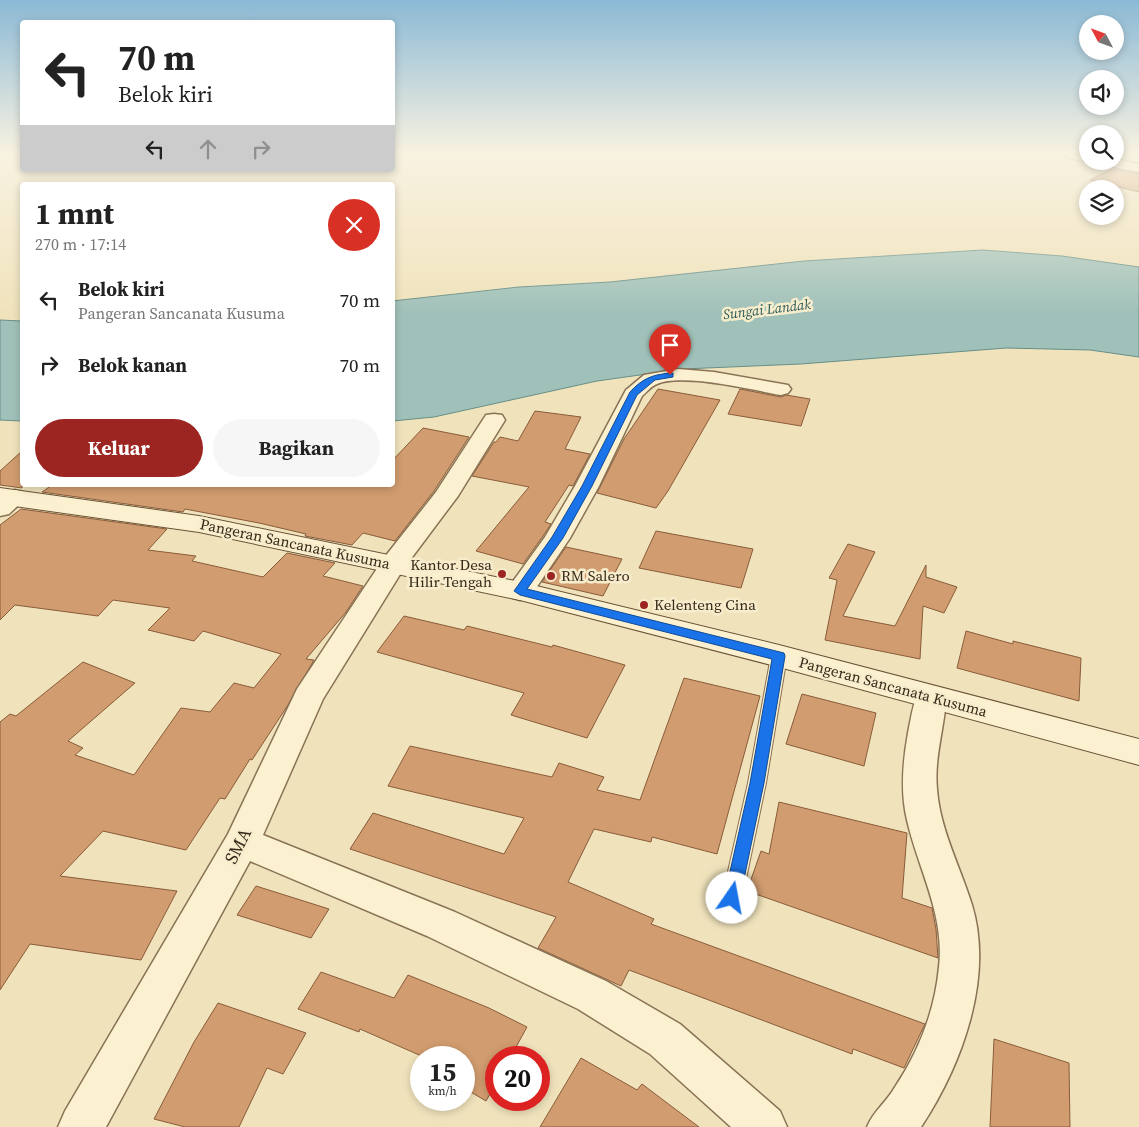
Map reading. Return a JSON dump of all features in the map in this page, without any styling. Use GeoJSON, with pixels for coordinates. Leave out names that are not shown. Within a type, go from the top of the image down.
{"type":"FeatureCollection","features":[{"type":"Feature","properties":{"kind":"street"},"geometry":{"type":"LineString","coordinates":[[520,591],[557,538],[587,486],[633,394],[644,382],[652,378],[670,375],[726,380],[781,389]]}},
{"type":"Feature","properties":{"kind":"street","name":"SMA"},"geometry":{"type":"LineString","coordinates":[[81,1127],[242,842],[308,698],[393,564],[446,496],[494,420]]}},
{"type":"Feature","properties":{"kind":"street","name":"Pangeran Sancanata Kusuma"},"geometry":{"type":"LineString","coordinates":[[5,501],[200,524],[520,591],[779,656],[1139,752]]}},
{"type":"Feature","properties":{"kind":"street"},"geometry":{"type":"LineString","coordinates":[[890,1127],[908,1108],[927,1078],[946,1034],[959,968],[960,941],[957,922],[928,832],[918,783],[921,746],[931,697]]}},
{"type":"Feature","properties":{"kind":"street"},"geometry":{"type":"LineString","coordinates":[[242,842],[441,924],[600,999],[665,1039],[764,1127]]}},
{"type":"Feature","properties":{"kind":"lane"},"geometry":{"type":"LineString","coordinates":[[732,898],[757,783],[779,656]]}},
{"type":"Feature","properties":{"kind":"water","name":"Sungai Landak"},"geometry":{"type":"Polygon","coordinates":[[[983,250],[1062,256],[1139,267],[1139,357],[1090,350],[1006,348],[801,364],[683,369],[597,381],[434,417],[395,421],[395,301],[519,287],[610,282],[804,261],[983,250]]]}},
{"type":"Feature","properties":{"kind":"water"},"geometry":{"type":"Polygon","coordinates":[[[0,320],[20,321],[20,421],[0,420],[0,320]]]}},
{"type":"Feature","properties":{"kind":"building"},"geometry":{"type":"Polygon","coordinates":[[[658,389],[720,400],[668,491],[656,508],[597,493],[624,439],[658,389]]]}},
{"type":"Feature","properties":{"kind":"building"},"geometry":{"type":"Polygon","coordinates":[[[740,389],[781,397],[786,395],[810,399],[801,426],[728,414],[740,389]]]}},
{"type":"Feature","properties":{"kind":"building"},"geometry":{"type":"Polygon","coordinates":[[[535,411],[581,417],[565,449],[590,454],[573,486],[569,485],[545,522],[551,524],[523,564],[476,551],[529,487],[472,476],[494,442],[500,437],[518,441],[535,411]]]}},
{"type":"Feature","properties":{"kind":"building"},"geometry":{"type":"Polygon","coordinates":[[[423,428],[469,437],[434,491],[395,541],[363,533],[352,545],[305,536],[306,534],[259,523],[185,509],[183,512],[42,492],[49,487],[395,487],[395,458],[423,428]]]}},
{"type":"Feature","properties":{"kind":"building"},"geometry":{"type":"Polygon","coordinates":[[[20,453],[20,487],[22,488],[0,485],[0,471],[20,453]]]}},
{"type":"Feature","properties":{"kind":"building"},"geometry":{"type":"Polygon","coordinates":[[[21,509],[167,529],[148,550],[196,556],[192,561],[263,577],[287,553],[335,563],[323,576],[363,586],[346,612],[306,659],[314,660],[288,705],[252,760],[250,759],[225,799],[220,798],[186,850],[103,831],[60,876],[177,891],[141,960],[30,944],[0,990],[0,722],[10,714],[16,716],[83,662],[135,683],[68,741],[83,748],[75,755],[134,775],[181,708],[210,712],[234,683],[254,688],[281,654],[203,631],[194,641],[148,630],[170,608],[113,600],[98,616],[15,605],[0,620],[0,525],[21,509]]]}},
{"type":"Feature","properties":{"kind":"building"},"geometry":{"type":"Polygon","coordinates":[[[656,531],[753,549],[741,588],[639,568],[656,531]]]}},
{"type":"Feature","properties":{"kind":"building"},"geometry":{"type":"Polygon","coordinates":[[[848,544],[875,552],[843,616],[895,626],[926,565],[926,577],[957,587],[944,613],[923,606],[920,659],[825,640],[837,580],[829,578],[848,544]]]}},
{"type":"Feature","properties":{"kind":"building"},"geometry":{"type":"Polygon","coordinates":[[[566,547],[622,559],[603,596],[542,582],[566,547]]]}},
{"type":"Feature","properties":{"kind":"building"},"geometry":{"type":"Polygon","coordinates":[[[404,616],[464,630],[467,626],[552,647],[553,645],[625,665],[587,738],[511,715],[524,693],[377,652],[404,616]]]}},
{"type":"Feature","properties":{"kind":"building"},"geometry":{"type":"Polygon","coordinates":[[[966,631],[1013,644],[1013,641],[1081,658],[1079,701],[957,668],[966,631]]]}},
{"type":"Feature","properties":{"kind":"building"},"geometry":{"type":"Polygon","coordinates":[[[684,678],[760,696],[717,854],[652,837],[651,842],[594,829],[568,882],[654,919],[651,924],[925,1024],[904,1068],[853,1049],[852,1054],[629,970],[621,986],[538,948],[556,917],[350,849],[373,813],[504,854],[524,818],[388,786],[410,746],[552,777],[559,763],[604,777],[597,790],[640,800],[684,678]]]}},
{"type":"Feature","properties":{"kind":"building"},"geometry":{"type":"Polygon","coordinates":[[[802,694],[876,713],[864,766],[786,744],[802,694]]]}},
{"type":"Feature","properties":{"kind":"building"},"geometry":{"type":"Polygon","coordinates":[[[779,802],[907,833],[902,898],[932,908],[938,958],[747,891],[761,851],[769,854],[779,802]]]}},
{"type":"Feature","properties":{"kind":"building"},"geometry":{"type":"Polygon","coordinates":[[[256,886],[329,909],[311,938],[237,915],[256,886]]]}},
{"type":"Feature","properties":{"kind":"building"},"geometry":{"type":"Polygon","coordinates":[[[321,972],[394,998],[408,975],[489,1008],[527,1027],[517,1046],[485,1046],[485,1100],[475,1094],[475,1046],[410,1046],[410,1051],[360,1029],[359,1032],[298,1009],[321,972]]]}},
{"type":"Feature","properties":{"kind":"building"},"geometry":{"type":"Polygon","coordinates":[[[218,1003],[306,1033],[283,1074],[267,1068],[239,1127],[185,1127],[154,1119],[194,1042],[218,1003]]]}},
{"type":"Feature","properties":{"kind":"building"},"geometry":{"type":"Polygon","coordinates":[[[994,1039],[1069,1063],[1070,1127],[990,1127],[994,1039]]]}},
{"type":"Feature","properties":{"kind":"building"},"geometry":{"type":"Polygon","coordinates":[[[581,1058],[637,1090],[642,1084],[699,1127],[540,1127],[581,1058]]]}},
{"type":"Feature","properties":{"kind":"place","name":"Kantor Desa Hilir Tengah"},"geometry":{"type":"Point","coordinates":[502,574]}},
{"type":"Feature","properties":{"kind":"place","name":"RM Salero"},"geometry":{"type":"Point","coordinates":[551,576]}},
{"type":"Feature","properties":{"kind":"place","name":"Kelenteng Cina"},"geometry":{"type":"Point","coordinates":[644,605]}},
{"type":"Feature","properties":{"kind":"route"},"geometry":{"type":"LineString","coordinates":[[670,375],[652,378],[644,382],[633,394],[587,486],[557,538],[520,591],[779,656],[757,783],[732,898]]}}]}
